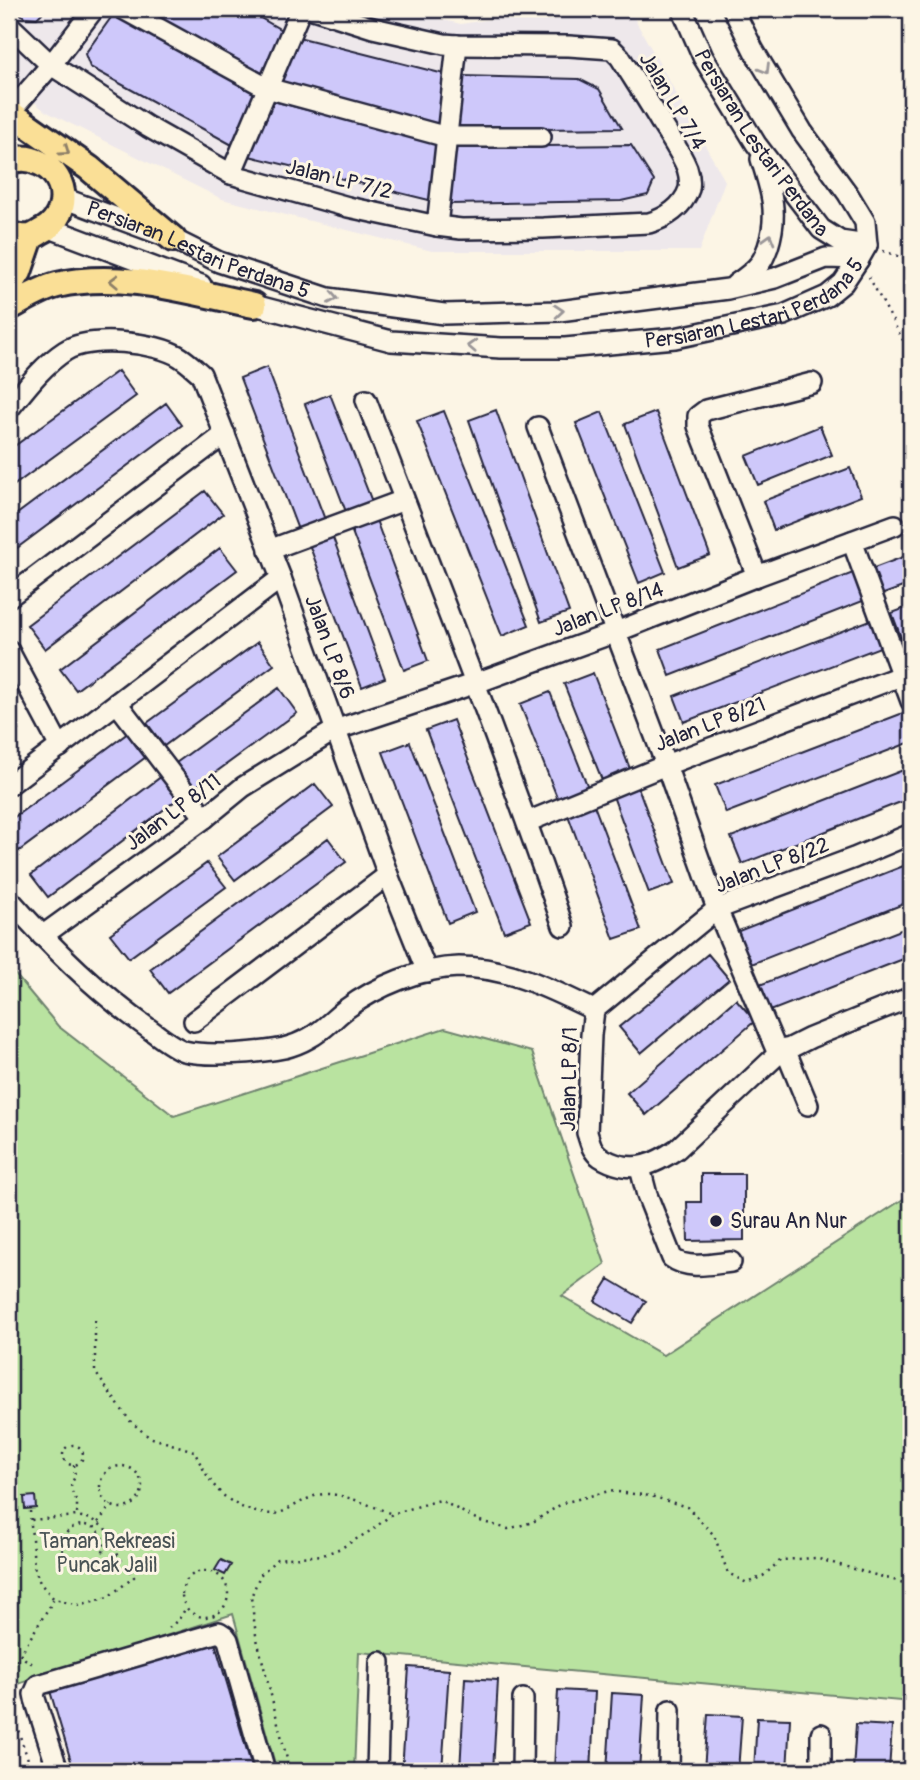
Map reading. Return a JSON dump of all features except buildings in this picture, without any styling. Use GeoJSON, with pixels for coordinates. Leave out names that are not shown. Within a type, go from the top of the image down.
{"type":"FeatureCollection","features":[{"type":"Feature","properties":{"kind":"main road"},"geometry":{"type":"LineString","coordinates":[[9,112],[89,168],[173,239]]}},
{"type":"Feature","properties":{"kind":"main road","name":"Persiaran Lestari Perdana 5"},"geometry":{"type":"LineString","coordinates":[[11,158],[33,159],[48,167],[59,181],[63,198],[60,214],[30,233]]}},
{"type":"Feature","properties":{"kind":"main road"},"geometry":{"type":"LineString","coordinates":[[9,288],[19,272],[30,233]]}},
{"type":"Feature","properties":{"kind":"main road"},"geometry":{"type":"LineString","coordinates":[[9,309],[55,286],[89,281],[145,282],[254,305]]}},
{"type":"Feature","properties":{"kind":"street"},"geometry":{"type":"LineString","coordinates":[[9,112],[51,65],[94,9]]}},
{"type":"Feature","properties":{"kind":"street"},"geometry":{"type":"LineString","coordinates":[[123,9],[267,88],[447,137],[541,137]]}},
{"type":"Feature","properties":{"kind":"street"},"geometry":{"type":"LineString","coordinates":[[231,174],[301,9]]}},
{"type":"Feature","properties":{"kind":"street","name":"Jalan LP 7/4"},"geometry":{"type":"LineString","coordinates":[[313,9],[373,27],[457,45],[534,45],[612,50],[620,57],[671,138],[687,168],[689,188]]}},
{"type":"Feature","properties":{"kind":"street","name":"Persiaran Lestari Perdana"},"geometry":{"type":"LineString","coordinates":[[682,9],[703,57],[756,144],[821,229],[840,242],[863,252],[865,222],[857,206],[802,131],[754,51],[733,9]]}},
{"type":"Feature","properties":{"kind":"street","name":"Jalan LP 7/2"},"geometry":{"type":"LineString","coordinates":[[9,25],[51,65],[148,127],[231,174],[348,207],[461,229],[649,223],[673,212],[689,188]]}},
{"type":"Feature","properties":{"kind":"street"},"geometry":{"type":"LineString","coordinates":[[437,226],[457,45]]}},
{"type":"Feature","properties":{"kind":"street"},"geometry":{"type":"LineString","coordinates":[[728,289],[750,274],[763,260],[772,234],[774,216],[771,195],[756,144]]}},
{"type":"Feature","properties":{"kind":"street","name":"Persiaran Lestari Perdana 5"},"geometry":{"type":"LineString","coordinates":[[63,198],[173,239],[219,262],[328,298],[444,314],[559,312],[728,289],[775,278],[826,258],[863,252]]}},
{"type":"Feature","properties":{"kind":"street","name":"Persiaran Lestari Perdana 5"},"geometry":{"type":"LineString","coordinates":[[30,233],[254,305],[391,341],[501,348],[565,348],[675,338],[784,315],[827,296],[843,283],[863,252]]}},
{"type":"Feature","properties":{"kind":"street"},"geometry":{"type":"LineString","coordinates":[[9,409],[47,364],[68,349],[91,342],[114,340],[179,356],[201,374],[281,578]]}},
{"type":"Feature","properties":{"kind":"street"},"geometry":{"type":"LineString","coordinates":[[757,576],[698,426],[698,416],[706,410],[812,383]]}},
{"type":"Feature","properties":{"kind":"street"},"geometry":{"type":"LineString","coordinates":[[366,400],[476,683],[563,926]]}},
{"type":"Feature","properties":{"kind":"street"},"geometry":{"type":"LineString","coordinates":[[538,427],[666,765],[717,909],[808,1105]]}},
{"type":"Feature","properties":{"kind":"street"},"geometry":{"type":"LineString","coordinates":[[9,597],[225,434]]}},
{"type":"Feature","properties":{"kind":"street"},"geometry":{"type":"LineString","coordinates":[[269,550],[404,500]]}},
{"type":"Feature","properties":{"kind":"street","name":"Jalan LP 8/14"},"geometry":{"type":"LineString","coordinates":[[335,730],[476,683],[895,525]]}},
{"type":"Feature","properties":{"kind":"street"},"geometry":{"type":"LineString","coordinates":[[852,541],[907,673],[911,701]]}},
{"type":"Feature","properties":{"kind":"street","name":"Jalan LP 8/6"},"geometry":{"type":"LineString","coordinates":[[9,785],[281,578],[388,875],[427,971]]}},
{"type":"Feature","properties":{"kind":"street"},"geometry":{"type":"LineString","coordinates":[[9,651],[60,747]]}},
{"type":"Feature","properties":{"kind":"street","name":"Jalan LP 8/21"},"geometry":{"type":"LineString","coordinates":[[527,822],[666,765],[907,673]]}},
{"type":"Feature","properties":{"kind":"street"},"geometry":{"type":"LineString","coordinates":[[117,703],[205,818]]}},
{"type":"Feature","properties":{"kind":"street","name":"Jalan LP 8/11"},"geometry":{"type":"LineString","coordinates":[[42,936],[205,818],[243,787],[335,730]]}},
{"type":"Feature","properties":{"kind":"street","name":"Jalan LP 8/22"},"geometry":{"type":"LineString","coordinates":[[594,1010],[717,909],[911,834]]}},
{"type":"Feature","properties":{"kind":"street"},"geometry":{"type":"LineString","coordinates":[[194,1021],[388,875]]}},
{"type":"Feature","properties":{"kind":"street","name":"Jalan LP 8/1"},"geometry":{"type":"LineString","coordinates":[[9,899],[42,936],[99,991],[153,1032],[182,1050],[205,1054],[287,1047],[310,1038],[346,1009],[375,991],[427,971],[456,967],[480,968],[523,978],[594,1010],[587,1133],[592,1148],[601,1158],[617,1165],[639,1168]]}},
{"type":"Feature","properties":{"kind":"street"},"geometry":{"type":"LineString","coordinates":[[730,1262],[692,1265],[680,1264],[673,1258],[639,1168],[664,1158],[677,1149],[782,1052],[911,997]]}},
{"type":"Feature","properties":{"kind":"street"},"geometry":{"type":"LineString","coordinates":[[58,1771],[35,1699],[38,1685],[219,1632],[228,1640],[265,1771]]}},
{"type":"Feature","properties":{"kind":"street"},"geometry":{"type":"LineString","coordinates":[[377,1771],[380,1662]]}},
{"type":"Feature","properties":{"kind":"street"},"geometry":{"type":"LineString","coordinates":[[522,1771],[523,1699]]}},
{"type":"Feature","properties":{"kind":"street"},"geometry":{"type":"LineString","coordinates":[[669,1771],[670,1710]]}},
{"type":"Feature","properties":{"kind":"street"},"geometry":{"type":"LineString","coordinates":[[821,1734],[821,1771]]}},
{"type":"Feature","properties":{"kind":"path"},"geometry":{"type":"LineString","coordinates":[[863,252],[904,258],[911,263]]}},
{"type":"Feature","properties":{"kind":"path"},"geometry":{"type":"LineString","coordinates":[[863,252],[911,355]]}},
{"type":"Feature","properties":{"kind":"path"},"geometry":{"type":"LineString","coordinates":[[95,1320],[95,1372],[130,1421],[149,1437],[194,1451],[220,1493],[237,1506],[259,1513],[278,1513],[304,1499],[329,1494],[392,1514]]}},
{"type":"Feature","properties":{"kind":"path"},"geometry":{"type":"LineString","coordinates":[[72,1445],[82,1452],[81,1460],[74,1465],[64,1458],[65,1450],[72,1445]]}},
{"type":"Feature","properties":{"kind":"path"},"geometry":{"type":"LineString","coordinates":[[74,1465],[75,1477],[71,1484],[78,1516]]}},
{"type":"Feature","properties":{"kind":"path"},"geometry":{"type":"LineString","coordinates":[[117,1467],[131,1469],[137,1474],[142,1487],[141,1494],[132,1505],[118,1508],[111,1505],[102,1495],[101,1481],[110,1470],[117,1467]]}},
{"type":"Feature","properties":{"kind":"path"},"geometry":{"type":"LineString","coordinates":[[290,1771],[256,1634],[251,1597],[260,1575],[277,1559],[323,1556],[372,1530],[392,1514],[440,1500],[480,1521],[508,1529],[533,1522],[563,1503],[609,1491],[651,1496],[687,1507],[714,1535],[728,1573],[747,1583],[763,1576],[781,1560],[815,1558],[911,1585]]}},
{"type":"Feature","properties":{"kind":"path"},"geometry":{"type":"LineString","coordinates":[[94,1528],[111,1505]]}},
{"type":"Feature","properties":{"kind":"path"},"geometry":{"type":"LineString","coordinates":[[30,1511],[34,1566],[40,1583],[54,1599],[79,1605],[108,1598],[134,1577],[119,1557],[105,1528],[92,1519],[78,1516],[31,1520]]}},
{"type":"Feature","properties":{"kind":"path"},"geometry":{"type":"LineString","coordinates":[[81,1525],[94,1528],[103,1540],[104,1547],[98,1560],[85,1566],[71,1563],[63,1551],[64,1537],[68,1531],[81,1525]]}},
{"type":"Feature","properties":{"kind":"path"},"geometry":{"type":"LineString","coordinates":[[204,1570],[223,1580],[227,1586],[227,1600],[219,1612],[205,1617],[191,1613],[186,1608],[183,1587],[191,1575],[204,1570]]}},
{"type":"Feature","properties":{"kind":"path"},"geometry":{"type":"LineString","coordinates":[[9,1673],[54,1599]]}},
{"type":"Feature","properties":{"kind":"path"},"geometry":{"type":"LineString","coordinates":[[9,1704],[32,1771]]}},
{"type":"Feature","properties":{"kind":"shaded area"},"geometry":{"type":"Polygon","coordinates":[[[9,9],[396,9],[461,24],[554,9],[629,9],[725,181],[699,251],[432,251],[222,199],[45,111],[9,81],[9,9]]]}},
{"type":"Feature","properties":{"kind":"green space","name":"Taman Rekreasi Puncak Jalil"},"geometry":{"type":"Polygon","coordinates":[[[9,967],[58,1026],[174,1116],[445,1028],[532,1052],[605,1264],[562,1296],[663,1355],[911,1194],[911,1702],[359,1652],[354,1771],[277,1771],[233,1614],[15,1685],[9,1668],[9,967]]]}},
{"type":"Feature","properties":{"kind":"place","name":"Surau An Nur"},"geometry":{"type":"Point","coordinates":[716,1221]}}]}
